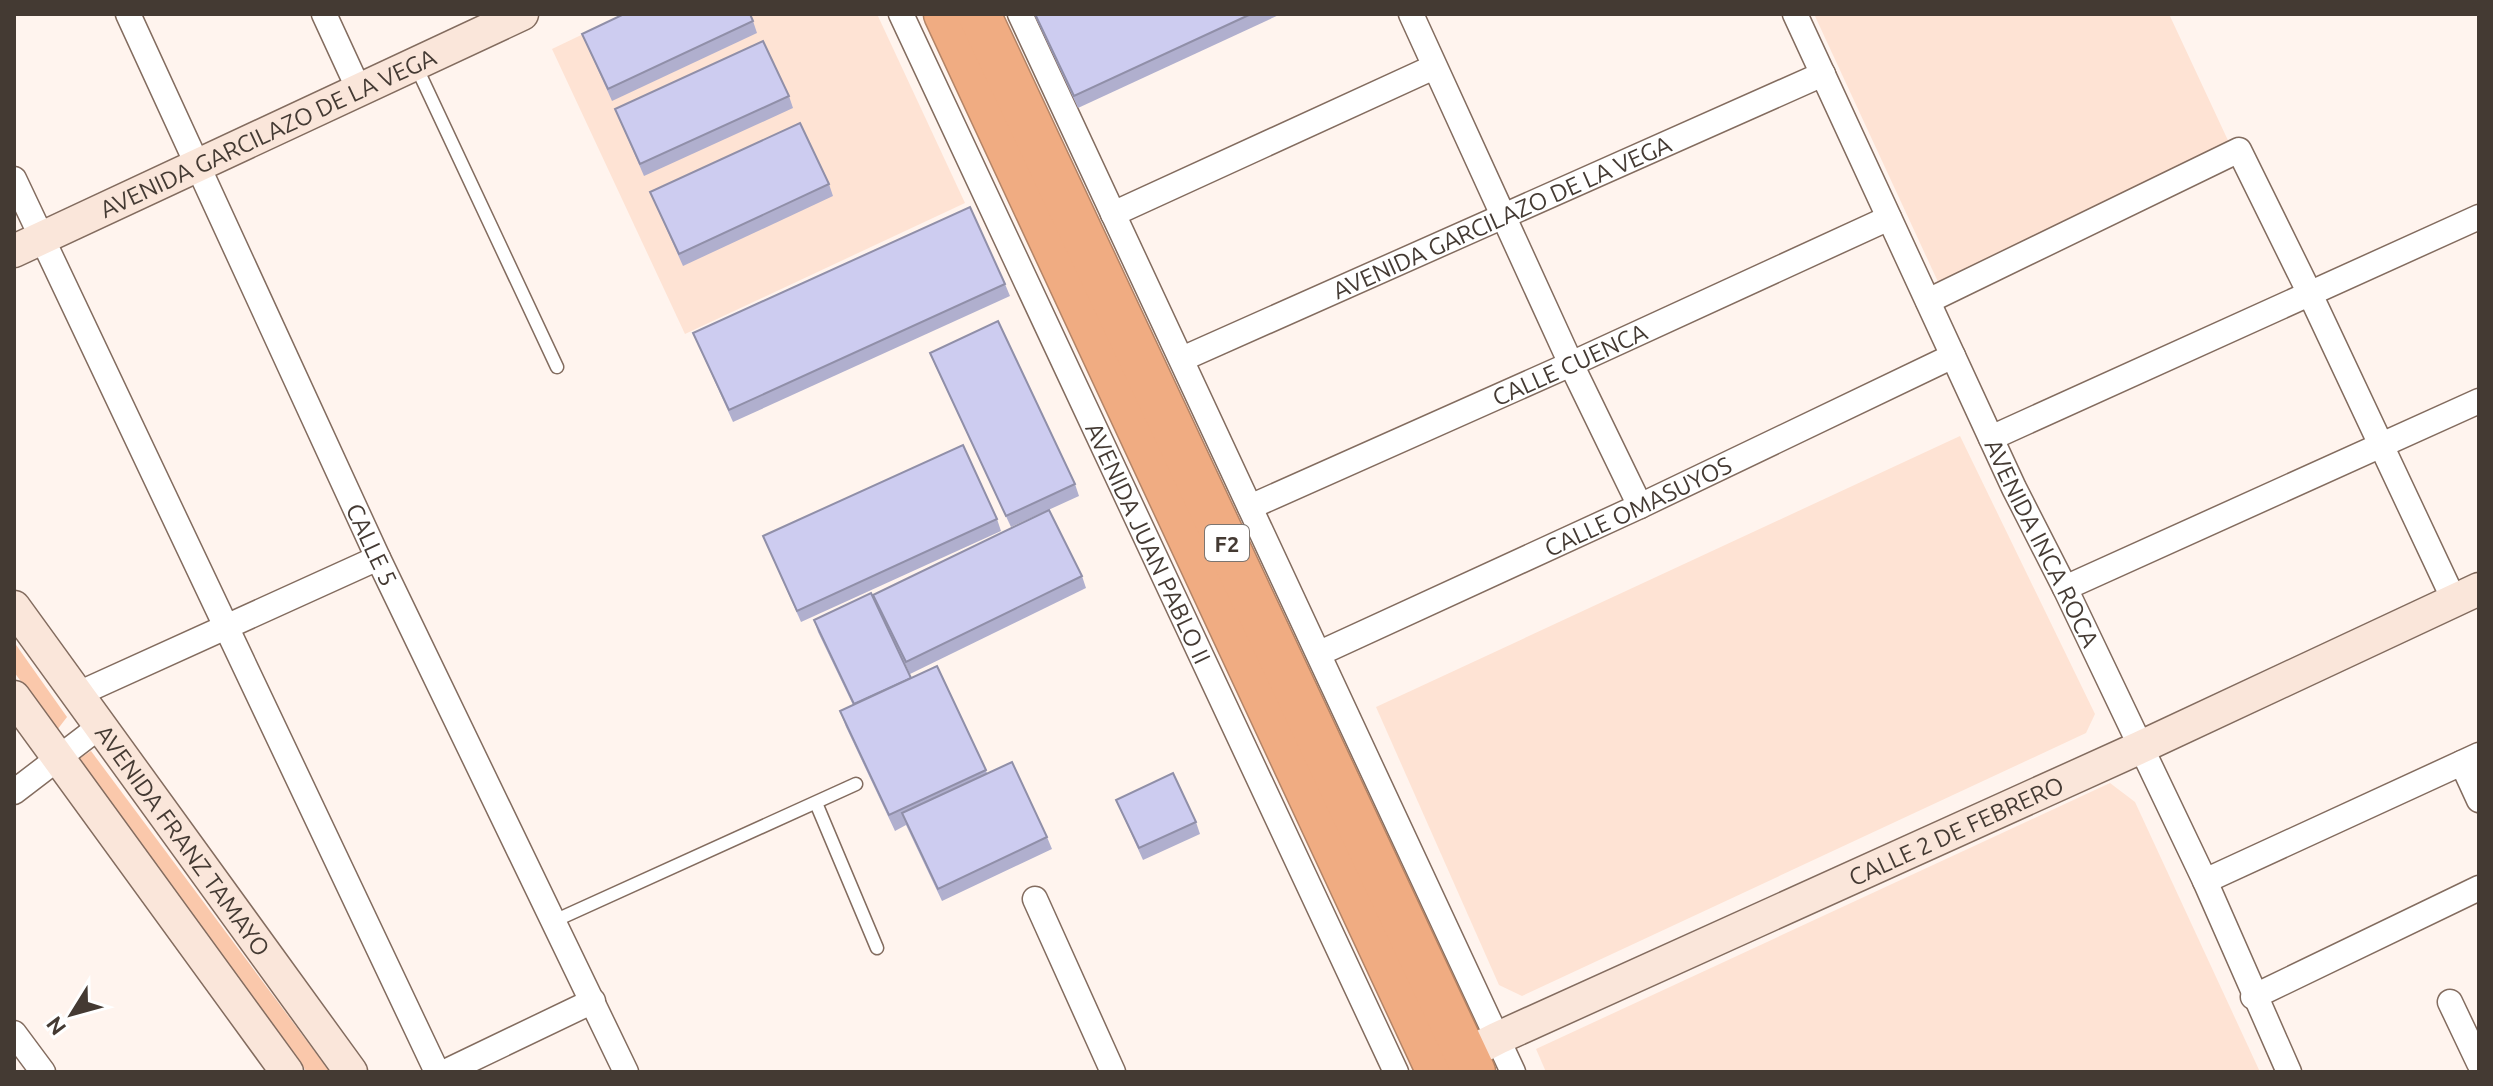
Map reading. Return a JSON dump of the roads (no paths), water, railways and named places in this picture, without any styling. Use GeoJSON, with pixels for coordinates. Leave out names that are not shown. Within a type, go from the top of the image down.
{"type":"FeatureCollection","features":[{"type":"Feature","properties":{"kind":"highway","name":"AVENIDA JUAN PABLO II"},"geometry":{"type":"LineString","coordinates":[[945,14],[1449,1064]]}},
{"type":"Feature","properties":{"kind":"highway","name":"AVENIDA JUAN PABLO II"},"geometry":{"type":"LineString","coordinates":[[979,14],[1449,1064]]}},
{"type":"Feature","properties":{"kind":"street","name":"CALLE 5"},"geometry":{"type":"LineString","coordinates":[[128,14],[378,558],[626,1072]]}},
{"type":"Feature","properties":{"kind":"street"},"geometry":{"type":"LineString","coordinates":[[324,14],[359,90]]}},
{"type":"Feature","properties":{"kind":"street","name":"AVENIDA GARCILAZO DE LA VEGA"},"geometry":{"type":"LineString","coordinates":[[28,244],[522,14]]}},
{"type":"Feature","properties":{"kind":"street","name":"AVENIDA JUAN PABLO II"},"geometry":{"type":"LineString","coordinates":[[901,14],[1449,1064]]}},
{"type":"Feature","properties":{"kind":"street","name":"AVENIDA JUAN PABLO II"},"geometry":{"type":"LineString","coordinates":[[1020,14],[1320,653],[1449,1064]]}},
{"type":"Feature","properties":{"kind":"street"},"geometry":{"type":"LineString","coordinates":[[1411,14],[1571,364],[1640,506]]}},
{"type":"Feature","properties":{"kind":"street","name":"AVENIDA INCA ROCA"},"geometry":{"type":"LineString","coordinates":[[1795,14],[1991,438],[2205,881],[2253,997],[2289,1072]]}},
{"type":"Feature","properties":{"kind":"street"},"geometry":{"type":"LineString","coordinates":[[1113,214],[1434,67]]}},
{"type":"Feature","properties":{"kind":"street","name":"AVENIDA GARCILAZO DE LA VEGA"},"geometry":{"type":"LineString","coordinates":[[1182,359],[1823,74]]}},
{"type":"Feature","properties":{"kind":"street"},"geometry":{"type":"LineString","coordinates":[[1928,301],[2239,150],[2380,446],[2466,594]]}},
{"type":"Feature","properties":{"kind":"street"},"geometry":{"type":"LineString","coordinates":[[14,179],[28,244],[225,626],[437,1072]]}},
{"type":"Feature","properties":{"kind":"street"},"geometry":{"type":"LineString","coordinates":[[1991,438],[2479,217]]}},
{"type":"Feature","properties":{"kind":"street","name":"CALLE CUENCA"},"geometry":{"type":"LineString","coordinates":[[1250,507],[1889,218]]}},
{"type":"Feature","properties":{"kind":"street","name":"CALLE OMASUYOS"},"geometry":{"type":"LineString","coordinates":[[1320,653],[1640,506],[1953,356]]}},
{"type":"Feature","properties":{"kind":"street"},"geometry":{"type":"LineString","coordinates":[[2065,588],[2479,401]]}},
{"type":"Feature","properties":{"kind":"street"},"geometry":{"type":"LineString","coordinates":[[78,697],[225,626],[378,558]]}},
{"type":"Feature","properties":{"kind":"street","name":"CALLE 2 DE FEBRERO"},"geometry":{"type":"LineString","coordinates":[[1449,1064],[2141,747],[2466,594]]}},
{"type":"Feature","properties":{"kind":"street","name":"AVENIDA FRANZ TAMAYO"},"geometry":{"type":"LineString","coordinates":[[14,607],[351,1072]]}},
{"type":"Feature","properties":{"kind":"street"},"geometry":{"type":"LineString","coordinates":[[14,697],[287,1072]]}},
{"type":"Feature","properties":{"kind":"street"},"geometry":{"type":"LineString","coordinates":[[14,792],[99,727]]}},
{"type":"Feature","properties":{"kind":"street"},"geometry":{"type":"LineString","coordinates":[[2205,881],[2471,759],[2479,800]]}},
{"type":"Feature","properties":{"kind":"street"},"geometry":{"type":"LineString","coordinates":[[2253,997],[2479,888]]}},
{"type":"Feature","properties":{"kind":"street"},"geometry":{"type":"LineString","coordinates":[[1035,899],[1113,1072]]}},
{"type":"Feature","properties":{"kind":"street"},"geometry":{"type":"LineString","coordinates":[[445,1072],[593,1001]]}},
{"type":"Feature","properties":{"kind":"street"},"geometry":{"type":"LineString","coordinates":[[2450,1002],[2479,1063]]}},
{"type":"Feature","properties":{"kind":"street"},"geometry":{"type":"LineString","coordinates":[[14,1033],[43,1072]]}},
{"type":"Feature","properties":{"kind":"street","name":"AVENIDA JUAN PABLO II"},"geometry":{"type":"LineString","coordinates":[[1449,1064],[1513,1072]]}},
{"type":"Feature","properties":{"kind":"lane"},"geometry":{"type":"LineString","coordinates":[[415,64],[557,367]]}},
{"type":"Feature","properties":{"kind":"lane"},"geometry":{"type":"LineString","coordinates":[[554,921],[856,784]]}},
{"type":"Feature","properties":{"kind":"lane"},"geometry":{"type":"LineString","coordinates":[[816,803],[877,948]]}}]}
